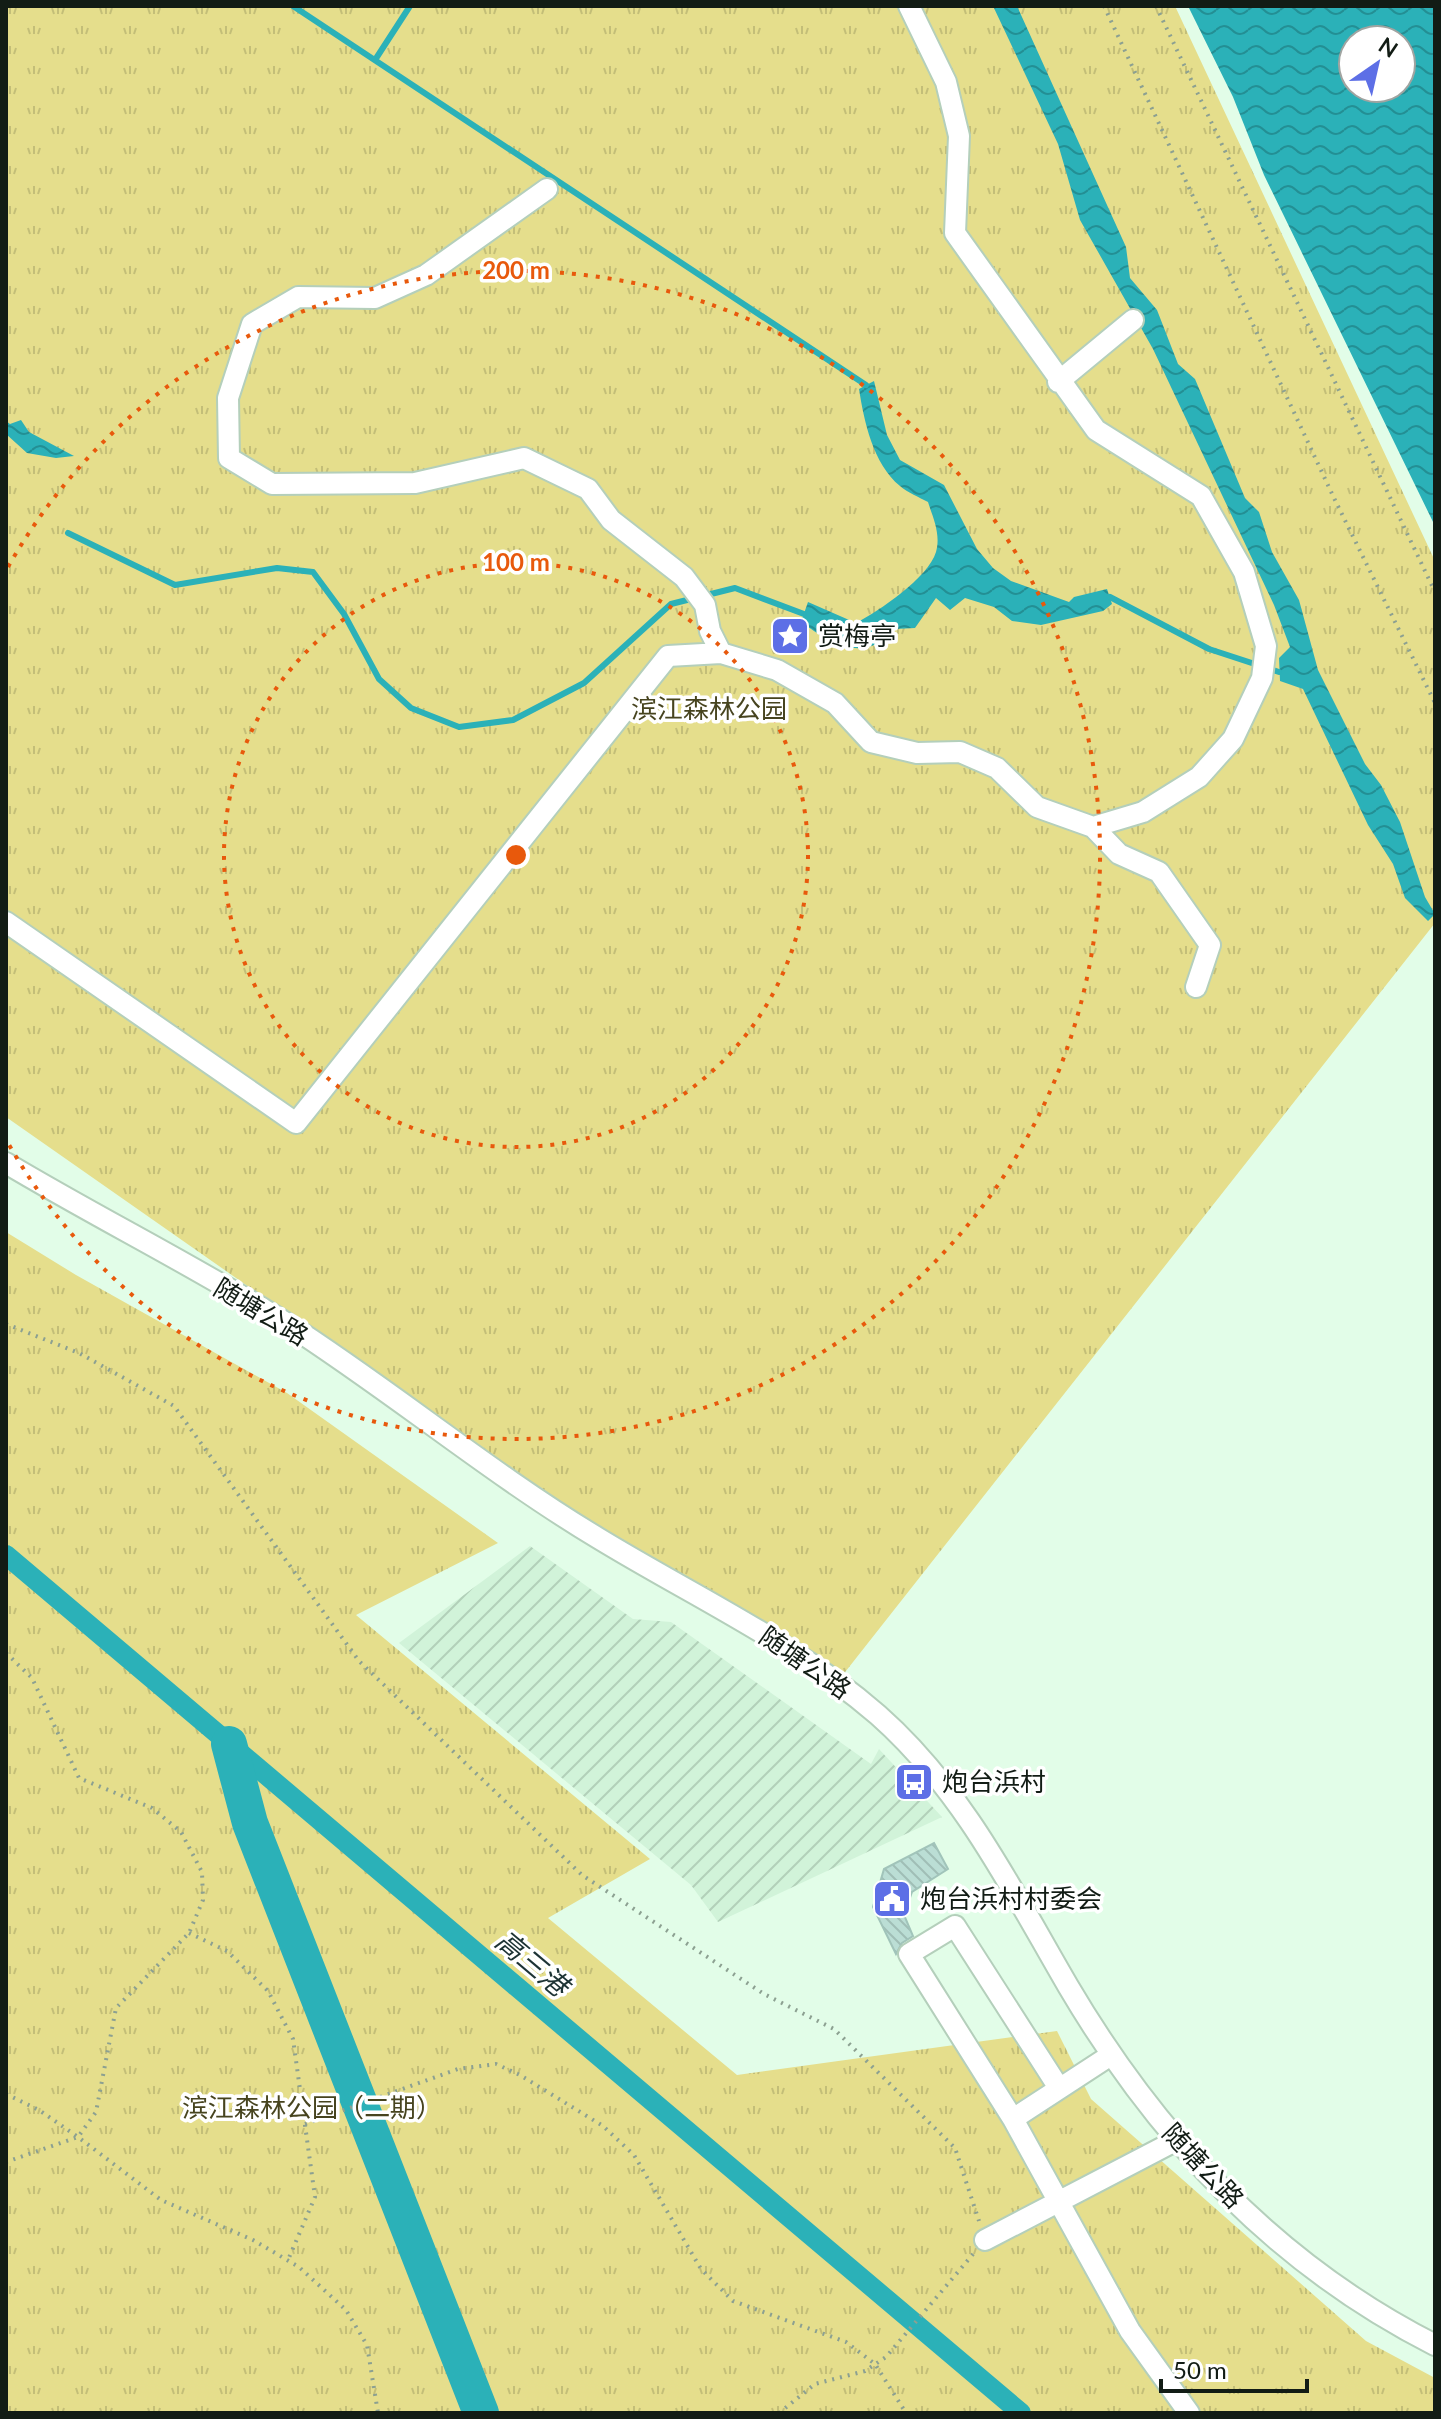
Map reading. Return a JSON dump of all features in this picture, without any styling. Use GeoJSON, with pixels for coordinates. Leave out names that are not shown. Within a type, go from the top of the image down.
{"type":"FeatureCollection","features":[{"type":"Feature","properties":{"kind":"street"},"geometry":{"type":"LineString","coordinates":[[909,6],[946,82],[959,136],[955,233],[1058,382],[1096,430],[1201,496],[1244,572],[1266,646],[1262,678],[1233,739],[1199,777],[1143,812],[1093,827]]}},
{"type":"Feature","properties":{"kind":"street"},"geometry":{"type":"LineString","coordinates":[[547,189],[426,275],[375,298],[298,297],[252,324],[228,398],[229,458],[272,484],[415,483],[524,458],[588,489],[611,520],[684,577],[705,605],[710,631],[721,653]]}},
{"type":"Feature","properties":{"kind":"street"},"geometry":{"type":"LineString","coordinates":[[1058,382],[1133,320]]}},
{"type":"Feature","properties":{"kind":"street"},"geometry":{"type":"LineString","coordinates":[[6,922],[296,1123],[668,656],[721,653],[777,670],[835,703],[871,742],[917,753],[960,752],[997,768],[1037,807],[1093,827],[1119,854],[1159,872],[1210,945],[1196,987]]}},
{"type":"Feature","properties":{"kind":"street","name":"随塘公路"},"geometry":{"type":"LineString","coordinates":[[6,1163],[286,1323],[597,1538],[777,1639],[879,1716],[971,1821],[1111,2055],[1190,2159],[1279,2244],[1382,2318],[1435,2345]]}},
{"type":"Feature","properties":{"kind":"street"},"geometry":{"type":"LineString","coordinates":[[1059,2088],[955,1926],[909,1954],[1013,2119],[1130,2331],[1189,2413]]}},
{"type":"Feature","properties":{"kind":"street"},"geometry":{"type":"LineString","coordinates":[[1013,2119],[1111,2055]]}},
{"type":"Feature","properties":{"kind":"street"},"geometry":{"type":"LineString","coordinates":[[985,2240],[1177,2140]]}},
{"type":"Feature","properties":{"kind":"path"},"geometry":{"type":"LineString","coordinates":[[1104,6],[1334,498],[1435,703]]}},
{"type":"Feature","properties":{"kind":"path"},"geometry":{"type":"LineString","coordinates":[[1156,6],[1435,592]]}},
{"type":"Feature","properties":{"kind":"path"},"geometry":{"type":"LineString","coordinates":[[6,1324],[79,1353],[174,1406],[359,1661],[487,1788],[582,1875],[764,1994],[834,2029],[955,2148],[985,2240],[886,2357],[865,2371],[815,2384],[779,2413]]}},
{"type":"Feature","properties":{"kind":"path"},"geometry":{"type":"LineString","coordinates":[[6,1653],[32,1678],[79,1778],[152,1808],[181,1832],[202,1872],[203,1900],[189,1933],[116,2008],[96,2112],[78,2137],[6,2162]]}},
{"type":"Feature","properties":{"kind":"path"},"geometry":{"type":"LineString","coordinates":[[189,1933],[227,1951],[268,1991],[293,2039],[315,2197],[288,2260]]}},
{"type":"Feature","properties":{"kind":"path"},"geometry":{"type":"LineString","coordinates":[[306,2124],[458,2069],[496,2064],[603,2126],[634,2155],[701,2269],[733,2301],[846,2342],[875,2364],[906,2413]]}},
{"type":"Feature","properties":{"kind":"path"},"geometry":{"type":"LineString","coordinates":[[6,2094],[39,2110],[161,2200],[253,2240],[288,2260],[346,2310],[367,2345],[378,2413]]}},
{"type":"Feature","properties":{"kind":"shaded area"},"geometry":{"type":"Polygon","coordinates":[[[530,1546],[633,1619],[671,1622],[871,1764],[879,1749],[942,1817],[718,1922],[691,1885],[399,1643],[530,1546]]]}},
{"type":"Feature","properties":{"kind":"green space","name":"滨江森林公园"},"geometry":{"type":"Polygon","coordinates":[[[6,6],[1175,6],[1435,561],[1435,923],[842,1676],[669,1581],[6,1117],[6,6]]]}},
{"type":"Feature","properties":{"kind":"green space","name":"滨江森林公园（二期）"},"geometry":{"type":"Polygon","coordinates":[[[6,1232],[76,1275],[287,1393],[498,1543],[356,1615],[650,1859],[548,1918],[737,2075],[1057,2031],[1091,2099],[1366,2341],[1435,2378],[1435,2413],[6,2413],[6,1232]]]}},
{"type":"Feature","properties":{"kind":"water"},"geometry":{"type":"Polygon","coordinates":[[[993,6],[1017,6],[1126,247],[1130,278],[1157,310],[1178,364],[1195,379],[1245,498],[1259,512],[1272,552],[1299,600],[1318,670],[1365,764],[1381,785],[1400,822],[1425,897],[1435,914],[1428,921],[1405,898],[1393,864],[1368,825],[1303,689],[1280,681],[1279,658],[1290,647],[1274,605],[1153,349],[1080,220],[1058,144],[993,6]]]}},
{"type":"Feature","properties":{"kind":"water"},"geometry":{"type":"Polygon","coordinates":[[[1188,6],[1435,6],[1435,526],[1264,175],[1233,97],[1188,6]]]}},
{"type":"Feature","properties":{"kind":"water"},"geometry":{"type":"Polygon","coordinates":[[[874,381],[887,435],[900,460],[944,485],[977,549],[993,568],[1011,581],[1069,602],[1074,597],[1107,589],[1112,604],[1103,611],[1041,625],[1012,621],[994,607],[965,598],[950,610],[936,598],[915,628],[895,629],[884,640],[861,648],[837,644],[801,622],[808,602],[856,623],[913,583],[936,552],[937,532],[928,502],[891,477],[871,441],[859,389],[874,381]]]}},
{"type":"Feature","properties":{"kind":"water"},"geometry":{"type":"Polygon","coordinates":[[[21,420],[29,432],[74,456],[56,458],[27,453],[6,434],[6,421],[10,424],[21,420]]]}},
{"type":"Feature","properties":{"kind":"building","name":"炮台浜村村委会"},"geometry":{"type":"Polygon","coordinates":[[[934,1843],[948,1869],[912,1892],[904,1915],[913,1936],[902,1943],[896,1954],[873,1907],[884,1869],[934,1843]]]}},
{"type":"Feature","properties":{"kind":"waterway"},"geometry":{"type":"LineString","coordinates":[[293,6],[866,385]]}},
{"type":"Feature","properties":{"kind":"waterway"},"geometry":{"type":"LineString","coordinates":[[375,60],[410,6]]}},
{"type":"Feature","properties":{"kind":"waterway"},"geometry":{"type":"LineString","coordinates":[[68,533],[175,585],[277,568],[313,572],[344,614],[379,679],[411,708],[459,727],[513,720],[584,683],[671,604],[735,588],[804,614]]}},
{"type":"Feature","properties":{"kind":"waterway"},"geometry":{"type":"LineString","coordinates":[[1110,597],[1209,649],[1279,672]]}},
{"type":"Feature","properties":{"kind":"waterway","name":"高三港"},"geometry":{"type":"LineString","coordinates":[[6,1555],[1021,2413]]}},
{"type":"Feature","properties":{"kind":"waterway"},"geometry":{"type":"LineString","coordinates":[[229,1744],[250,1823],[481,2413]]}},
{"type":"Feature","properties":{"kind":"place","name":"赏梅亭"},"geometry":{"type":"Point","coordinates":[790,636]}},
{"type":"Feature","properties":{"kind":"place","name":"炮台浜村"},"geometry":{"type":"Point","coordinates":[914,1782]}},
{"type":"Feature","properties":{"kind":"place","name":"炮台浜村村委会"},"geometry":{"type":"Point","coordinates":[892,1899]}}]}
